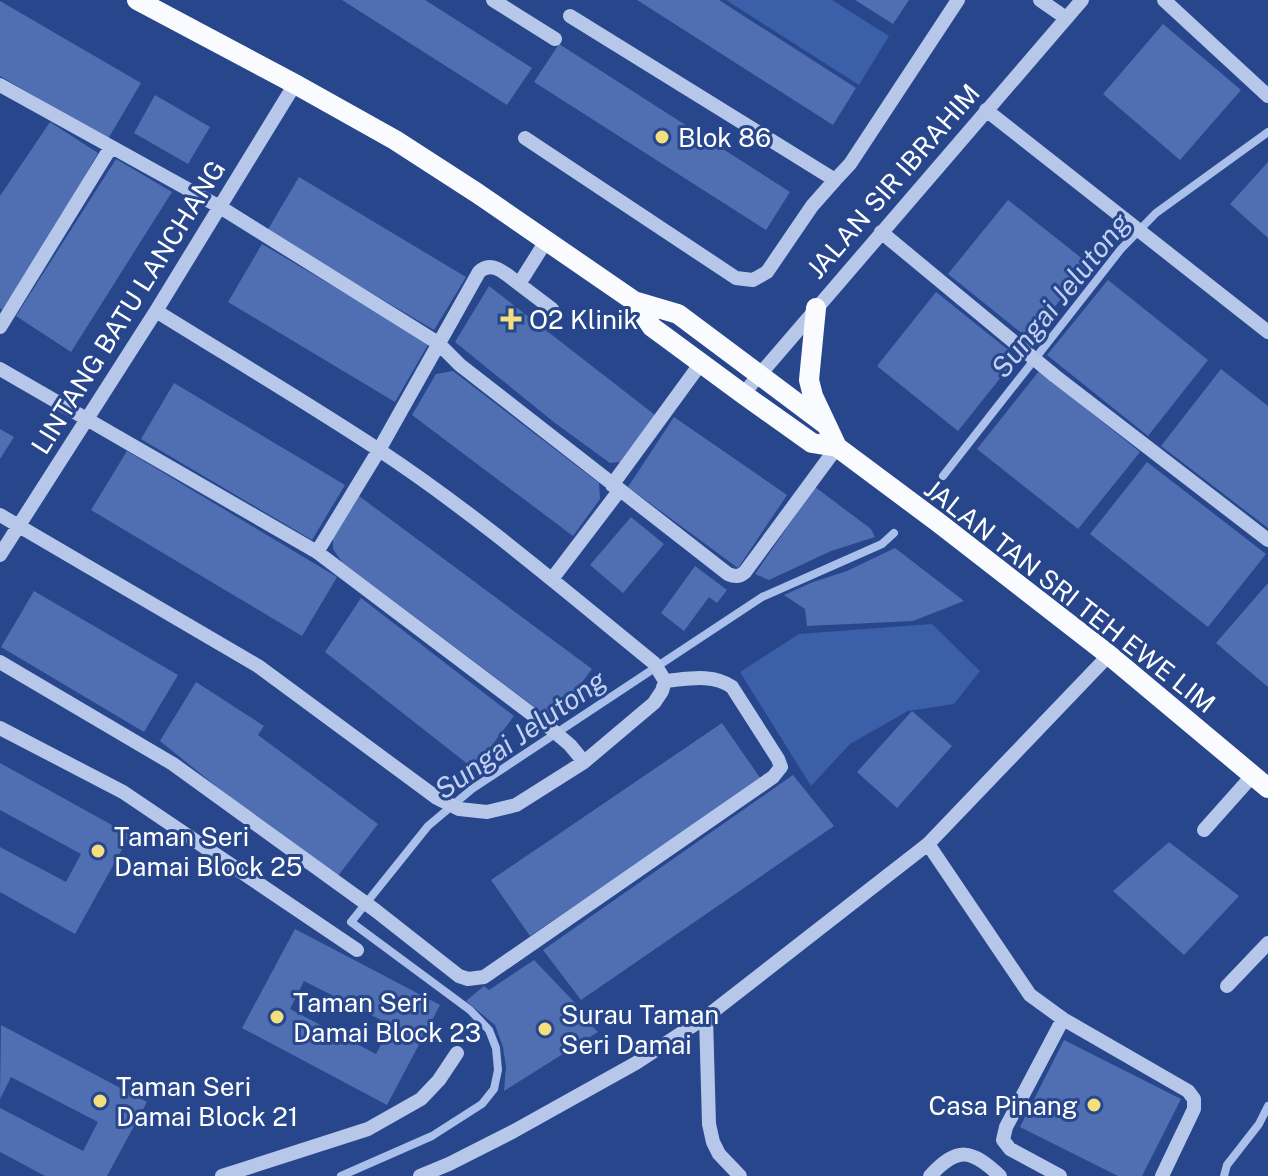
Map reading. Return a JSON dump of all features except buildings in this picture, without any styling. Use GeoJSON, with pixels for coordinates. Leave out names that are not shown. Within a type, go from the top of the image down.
{"type":"FeatureCollection","features":[{"type":"Feature","properties":{"kind":"main road","name":"JALAN TAN SRI TEH EWE LIM"},"geometry":{"type":"LineString","coordinates":[[137,0],[395,140],[634,301],[678,314],[825,424],[837,447],[1109,655],[1260,782]]}},
{"type":"Feature","properties":{"kind":"main road","name":"JALAN TAN SRI TEH EWE LIM"},"geometry":{"type":"LineString","coordinates":[[634,301],[652,327],[743,394],[812,443],[837,447]]}},
{"type":"Feature","properties":{"kind":"main road"},"geometry":{"type":"LineString","coordinates":[[816,308],[809,380],[825,424]]}},
{"type":"Feature","properties":{"kind":"street"},"geometry":{"type":"LineString","coordinates":[[493,0],[555,39]]}},
{"type":"Feature","properties":{"kind":"street"},"geometry":{"type":"LineString","coordinates":[[525,138],[736,278],[753,280],[767,272],[812,206],[850,164],[958,0]]}},
{"type":"Feature","properties":{"kind":"street"},"geometry":{"type":"LineString","coordinates":[[1040,0],[1066,18]]}},
{"type":"Feature","properties":{"kind":"street","name":"JALAN SIR IBRAHIM"},"geometry":{"type":"LineString","coordinates":[[743,394],[1082,0]]}},
{"type":"Feature","properties":{"kind":"street"},"geometry":{"type":"LineString","coordinates":[[1164,0],[1268,96]]}},
{"type":"Feature","properties":{"kind":"street"},"geometry":{"type":"LineString","coordinates":[[570,16],[835,180]]}},
{"type":"Feature","properties":{"kind":"street","name":"LINTANG BATU LANCHANG"},"geometry":{"type":"LineString","coordinates":[[0,555],[156,311],[295,84]]}},
{"type":"Feature","properties":{"kind":"street"},"geometry":{"type":"LineString","coordinates":[[0,85],[220,207],[438,343],[460,365],[734,577],[745,572],[837,447]]}},
{"type":"Feature","properties":{"kind":"street"},"geometry":{"type":"LineString","coordinates":[[986,110],[1268,332]]}},
{"type":"Feature","properties":{"kind":"street"},"geometry":{"type":"LineString","coordinates":[[0,327],[111,147]]}},
{"type":"Feature","properties":{"kind":"street"},"geometry":{"type":"LineString","coordinates":[[881,232],[1055,376],[1268,540]]}},
{"type":"Feature","properties":{"kind":"street"},"geometry":{"type":"LineString","coordinates":[[519,284],[546,241]]}},
{"type":"Feature","properties":{"kind":"street"},"geometry":{"type":"LineString","coordinates":[[317,552],[483,267],[496,268],[552,309]]}},
{"type":"Feature","properties":{"kind":"street"},"geometry":{"type":"LineString","coordinates":[[0,515],[258,666],[437,798],[459,809],[487,812],[516,805],[584,762],[654,703],[665,681],[654,663],[552,579],[379,450],[156,311]]}},
{"type":"Feature","properties":{"kind":"street"},"geometry":{"type":"LineString","coordinates":[[552,579],[701,363]]}},
{"type":"Feature","properties":{"kind":"street"},"geometry":{"type":"LineString","coordinates":[[0,369],[317,552],[550,728],[584,762]]}},
{"type":"Feature","properties":{"kind":"street"},"geometry":{"type":"LineString","coordinates":[[420,1176],[452,1170],[514,1131],[636,1063],[706,1017],[928,844],[1109,655]]}},
{"type":"Feature","properties":{"kind":"street"},"geometry":{"type":"LineString","coordinates":[[0,662],[173,764],[375,910],[459,976],[468,979],[484,977],[773,777],[781,767],[732,687],[711,678],[665,681]]}},
{"type":"Feature","properties":{"kind":"street"},"geometry":{"type":"LineString","coordinates":[[0,728],[123,792],[357,950]]}},
{"type":"Feature","properties":{"kind":"street"},"geometry":{"type":"LineString","coordinates":[[1204,830],[1260,782]]}},
{"type":"Feature","properties":{"kind":"street"},"geometry":{"type":"LineString","coordinates":[[928,844],[1030,995],[1059,1016],[1188,1091],[1194,1099],[1194,1109],[1162,1176]]}},
{"type":"Feature","properties":{"kind":"street"},"geometry":{"type":"LineString","coordinates":[[1227,986],[1268,943]]}},
{"type":"Feature","properties":{"kind":"street"},"geometry":{"type":"LineString","coordinates":[[1059,1016],[1006,1127],[1003,1140],[1010,1149],[1060,1176]]}},
{"type":"Feature","properties":{"kind":"street"},"geometry":{"type":"LineString","coordinates":[[706,1017],[709,1124],[719,1154],[740,1176]]}},
{"type":"Feature","properties":{"kind":"street"},"geometry":{"type":"LineString","coordinates":[[222,1176],[368,1129],[421,1099],[439,1080],[457,1053]]}},
{"type":"Feature","properties":{"kind":"street"},"geometry":{"type":"LineString","coordinates":[[930,1176],[944,1161],[958,1155],[983,1160],[1000,1176]]}},
{"type":"Feature","properties":{"kind":"shaded area"},"geometry":{"type":"Polygon","coordinates":[[[726,0],[832,0],[889,36],[859,85],[726,0]]]}},
{"type":"Feature","properties":{"kind":"shaded area"},"geometry":{"type":"Polygon","coordinates":[[[932,624],[980,671],[954,704],[908,711],[850,744],[811,786],[740,672],[799,634],[932,624]]]}},
{"type":"Feature","properties":{"kind":"waterway","name":"Sungai Jelutong"},"geometry":{"type":"LineString","coordinates":[[943,476],[1121,249],[1156,213],[1268,132]]}},
{"type":"Feature","properties":{"kind":"waterway","name":"Sungai Jelutong"},"geometry":{"type":"LineString","coordinates":[[341,1176],[432,1136],[482,1104],[494,1089],[498,1070],[496,1048],[489,1030],[470,1010],[351,922],[428,826],[472,789],[762,597],[882,544],[894,533]]}},
{"type":"Feature","properties":{"kind":"waterway","name":"Sungai Jelutong"},"geometry":{"type":"LineString","coordinates":[[1224,1176],[1227,1165],[1259,1124],[1268,1106]]}},
{"type":"Feature","properties":{"kind":"place","name":"Blok 86"},"geometry":{"type":"Point","coordinates":[662,137]}},
{"type":"Feature","properties":{"kind":"place","name":"O2 Klinik"},"geometry":{"type":"Point","coordinates":[511,319]}},
{"type":"Feature","properties":{"kind":"place","name":"Taman Seri Damai Block 25"},"geometry":{"type":"Point","coordinates":[98,851]}},
{"type":"Feature","properties":{"kind":"place","name":"Taman Seri Damai Block 23"},"geometry":{"type":"Point","coordinates":[277,1017]}},
{"type":"Feature","properties":{"kind":"place","name":"Surau Taman Seri Damai"},"geometry":{"type":"Point","coordinates":[545,1029]}},
{"type":"Feature","properties":{"kind":"place","name":"Taman Seri Damai Block 21"},"geometry":{"type":"Point","coordinates":[100,1101]}},
{"type":"Feature","properties":{"kind":"place","name":"Casa Pinang"},"geometry":{"type":"Point","coordinates":[1094,1105]}}]}
